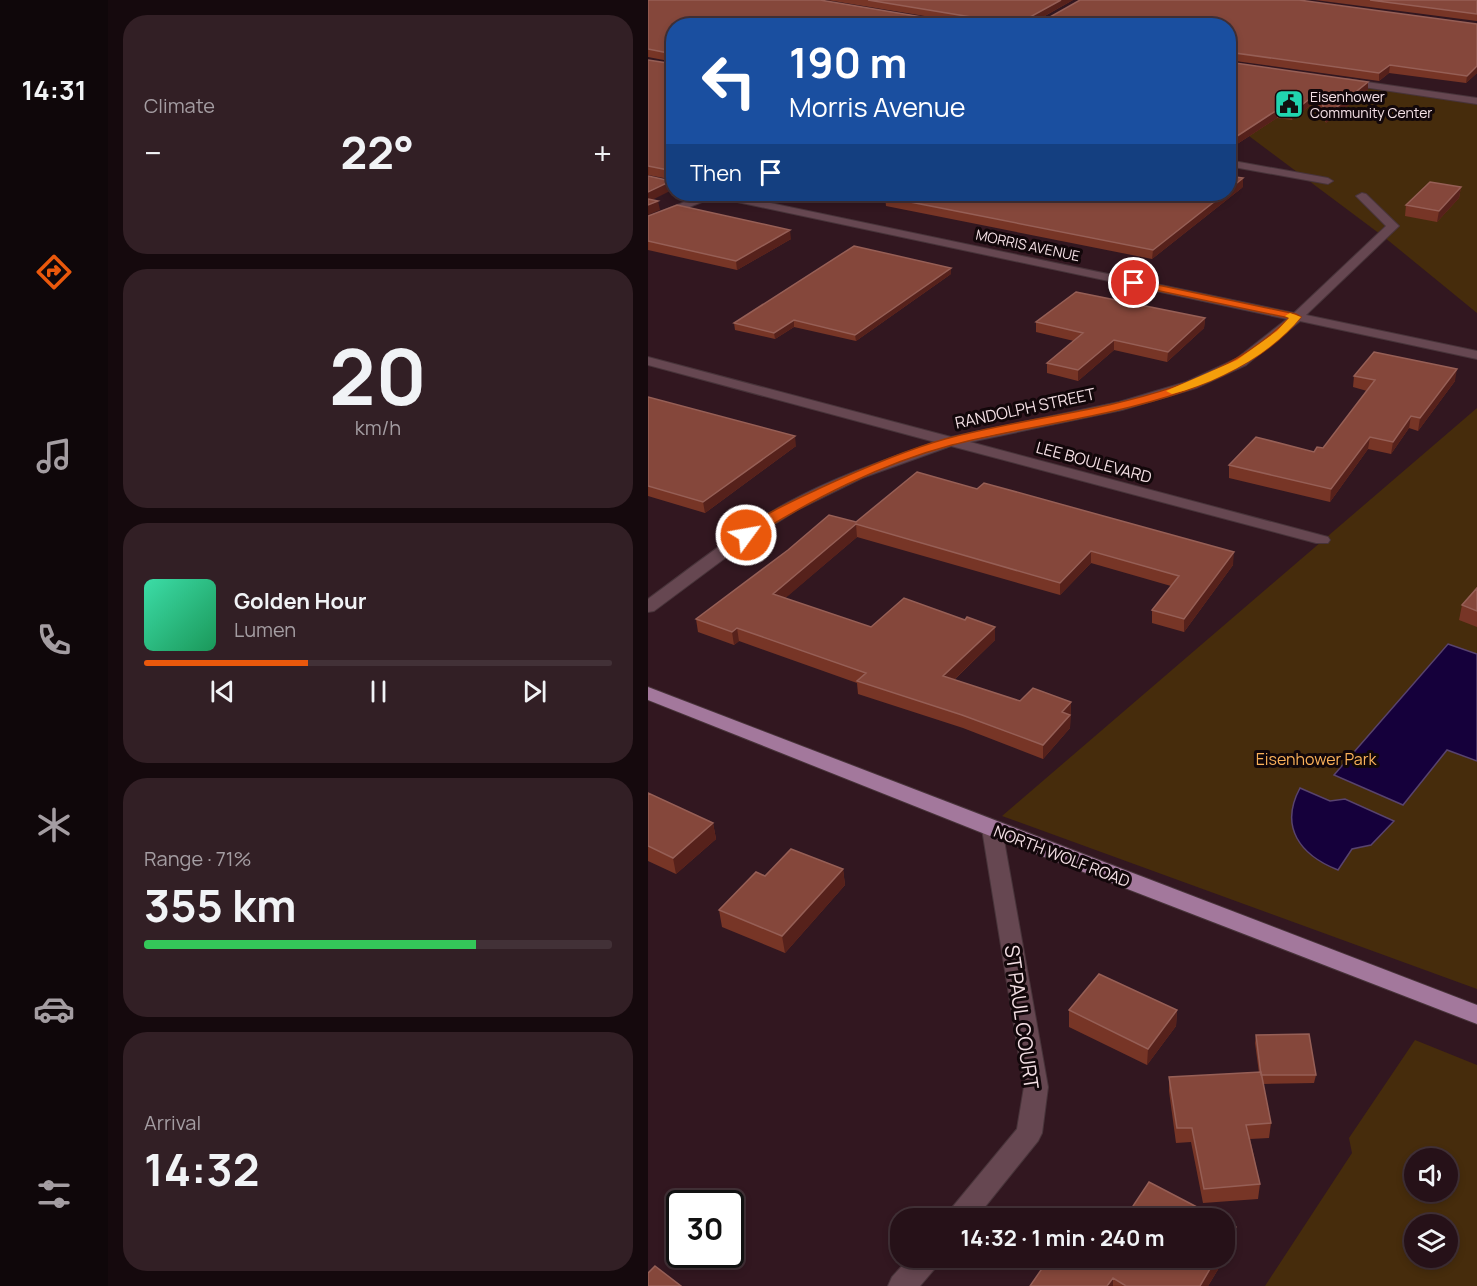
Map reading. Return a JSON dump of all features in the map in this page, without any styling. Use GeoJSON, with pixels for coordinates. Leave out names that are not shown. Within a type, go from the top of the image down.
{"type":"FeatureCollection","features":[{"type":"Feature","properties":{"kind":"main road","name":"NORTH WOLF ROAD"},"geometry":{"type":"LineString","coordinates":[[648,693],[992,829],[1477,1015]]}},
{"type":"Feature","properties":{"kind":"street"},"geometry":{"type":"LineString","coordinates":[[1335,80],[1477,101]]}},
{"type":"Feature","properties":{"kind":"street"},"geometry":{"type":"LineString","coordinates":[[1236,164],[1328,180]]}},
{"type":"Feature","properties":{"kind":"street","name":"RANDOLPH STREET"},"geometry":{"type":"LineString","coordinates":[[648,608],[746,535],[793,506],[857,475],[948,442],[1122,406],[1191,385],[1240,362],[1280,333],[1393,225],[1362,196]]}},
{"type":"Feature","properties":{"kind":"street"},"geometry":{"type":"LineString","coordinates":[[648,221],[695,201]]}},
{"type":"Feature","properties":{"kind":"street","name":"MORRIS AVENUE"},"geometry":{"type":"LineString","coordinates":[[751,201],[1477,355]]}},
{"type":"Feature","properties":{"kind":"street","name":"LEE BOULEVARD"},"geometry":{"type":"LineString","coordinates":[[648,361],[1322,540]]}},
{"type":"Feature","properties":{"kind":"street","name":"ST PAUL COURT"},"geometry":{"type":"LineString","coordinates":[[968,1208],[1029,1133],[1036,1087],[992,829]]}},
{"type":"Feature","properties":{"kind":"street"},"geometry":{"type":"LineString","coordinates":[[902,1286],[918,1268]]}},
{"type":"Feature","properties":{"kind":"green space"},"geometry":{"type":"Polygon","coordinates":[[[1236,68],[1477,103],[1477,313],[1384,237],[1236,126],[1236,68]]]}},
{"type":"Feature","properties":{"kind":"green space","name":"Eisenhower Park"},"geometry":{"type":"Polygon","coordinates":[[[1477,408],[1477,989],[1002,816],[1477,408]]]}},
{"type":"Feature","properties":{"kind":"green space"},"geometry":{"type":"Polygon","coordinates":[[[1415,1040],[1477,1065],[1477,1286],[1265,1286],[1352,1153],[1349,1138],[1415,1040]]]}},
{"type":"Feature","properties":{"kind":"shaded area"},"geometry":{"type":"Polygon","coordinates":[[[1448,644],[1477,654],[1477,761],[1447,750],[1403,805],[1334,775],[1448,644]]]}},
{"type":"Feature","properties":{"kind":"shaded area"},"geometry":{"type":"Polygon","coordinates":[[[1300,788],[1330,801],[1345,799],[1394,821],[1371,845],[1352,849],[1338,870],[1313,856],[1297,838],[1292,815],[1300,788]]]}},
{"type":"Feature","properties":{"kind":"building"},"geometry":{"type":"Polygon","coordinates":[[[648,0],[820,0],[928,18],[666,18],[666,53],[648,49],[648,0]]]}},
{"type":"Feature","properties":{"kind":"building"},"geometry":{"type":"Polygon","coordinates":[[[868,0],[1061,0],[1030,17],[972,18],[868,0]]]}},
{"type":"Feature","properties":{"kind":"building"},"geometry":{"type":"Polygon","coordinates":[[[1080,0],[1299,0],[1477,24],[1477,66],[1467,76],[1390,65],[1379,73],[1236,53],[1236,18],[1048,18],[1080,0]]]}},
{"type":"Feature","properties":{"kind":"building"},"geometry":{"type":"Polygon","coordinates":[[[1370,0],[1477,0],[1477,14],[1370,0]]]}},
{"type":"Feature","properties":{"kind":"building"},"geometry":{"type":"Polygon","coordinates":[[[648,60],[666,63],[666,170],[648,166],[648,60]]]}},
{"type":"Feature","properties":{"kind":"building"},"geometry":{"type":"Polygon","coordinates":[[[1236,63],[1368,82],[1327,115],[1317,93],[1293,112],[1277,110],[1236,137],[1236,63]]]}},
{"type":"Feature","properties":{"kind":"building"},"geometry":{"type":"Polygon","coordinates":[[[648,176],[666,180],[666,183],[648,192],[648,176]]]}},
{"type":"Feature","properties":{"kind":"building"},"geometry":{"type":"Polygon","coordinates":[[[1236,177],[1243,178],[1236,184],[1236,177]]]}},
{"type":"Feature","properties":{"kind":"building"},"geometry":{"type":"Polygon","coordinates":[[[1430,182],[1461,187],[1439,211],[1406,205],[1430,182]]]}},
{"type":"Feature","properties":{"kind":"building"},"geometry":{"type":"Polygon","coordinates":[[[648,199],[658,201],[648,205],[648,199]]]}},
{"type":"Feature","properties":{"kind":"building"},"geometry":{"type":"Polygon","coordinates":[[[905,201],[1215,201],[1153,250],[905,201]]]}},
{"type":"Feature","properties":{"kind":"building"},"geometry":{"type":"Polygon","coordinates":[[[677,205],[790,230],[736,261],[648,241],[648,216],[677,205]]]}},
{"type":"Feature","properties":{"kind":"building"},"geometry":{"type":"Polygon","coordinates":[[[854,246],[951,268],[855,335],[794,320],[774,333],[734,323],[854,246]]]}},
{"type":"Feature","properties":{"kind":"building"},"geometry":{"type":"Polygon","coordinates":[[[1076,292],[1205,318],[1168,352],[1114,340],[1078,370],[1047,363],[1083,333],[1036,322],[1076,292]]]}},
{"type":"Feature","properties":{"kind":"building"},"geometry":{"type":"Polygon","coordinates":[[[1374,352],[1457,369],[1420,418],[1411,416],[1393,442],[1370,437],[1331,489],[1229,465],[1256,437],[1314,452],[1317,447],[1323,448],[1375,380],[1354,376],[1374,352]]]}},
{"type":"Feature","properties":{"kind":"building"},"geometry":{"type":"Polygon","coordinates":[[[648,397],[795,436],[703,502],[648,486],[648,397]]]}},
{"type":"Feature","properties":{"kind":"building"},"geometry":{"type":"Polygon","coordinates":[[[917,472],[977,489],[984,483],[1234,552],[1184,619],[1152,610],[1179,576],[1091,551],[1060,583],[856,524],[773,594],[871,627],[904,598],[965,620],[967,617],[995,627],[943,676],[1020,701],[1033,688],[1071,702],[1062,712],[1070,715],[1043,745],[962,715],[857,681],[866,673],[737,628],[732,632],[696,619],[788,550],[829,515],[856,522],[917,472]]]}},
{"type":"Feature","properties":{"kind":"building"},"geometry":{"type":"Polygon","coordinates":[[[1477,588],[1477,611],[1462,605],[1477,588]]]}},
{"type":"Feature","properties":{"kind":"building"},"geometry":{"type":"Polygon","coordinates":[[[648,793],[713,823],[673,858],[648,846],[648,793]]]}},
{"type":"Feature","properties":{"kind":"building"},"geometry":{"type":"Polygon","coordinates":[[[791,849],[843,869],[782,936],[719,910],[756,872],[765,876],[791,849]]]}},
{"type":"Feature","properties":{"kind":"building"},"geometry":{"type":"Polygon","coordinates":[[[1099,974],[1177,1010],[1148,1049],[1069,1010],[1099,974]]]}},
{"type":"Feature","properties":{"kind":"building"},"geometry":{"type":"Polygon","coordinates":[[[1309,1034],[1316,1075],[1261,1075],[1256,1035],[1309,1034]]]}},
{"type":"Feature","properties":{"kind":"building"},"geometry":{"type":"Polygon","coordinates":[[[1261,1072],[1271,1123],[1246,1125],[1260,1184],[1204,1189],[1192,1128],[1177,1128],[1169,1077],[1261,1072]]]}},
{"type":"Feature","properties":{"kind":"building"},"geometry":{"type":"Polygon","coordinates":[[[1149,1182],[1199,1208],[1132,1208],[1149,1182]]]}},
{"type":"Feature","properties":{"kind":"building"},"geometry":{"type":"Polygon","coordinates":[[[655,1266],[681,1286],[648,1286],[648,1273],[655,1266]]]}},
{"type":"Feature","properties":{"kind":"building"},"geometry":{"type":"Polygon","coordinates":[[[1042,1268],[1211,1268],[1200,1286],[1126,1286],[1113,1278],[1107,1286],[1030,1286],[1042,1268]]]}},
{"type":"Feature","properties":{"kind":"slow traffic"},"geometry":{"type":"LineString","coordinates":[[1172,391],[1191,385],[1240,362],[1280,333],[1296,317],[1290,316]]}},
{"type":"Feature","properties":{"kind":"place","name":"Eisenhower Community Center"},"geometry":{"type":"Point","coordinates":[1289,104]}},
{"type":"Feature","properties":{"kind":"route"},"geometry":{"type":"LineString","coordinates":[[746,535],[793,506],[857,475],[948,442],[1122,406],[1191,385],[1240,362],[1280,333],[1296,317],[1134,283]]}}]}
